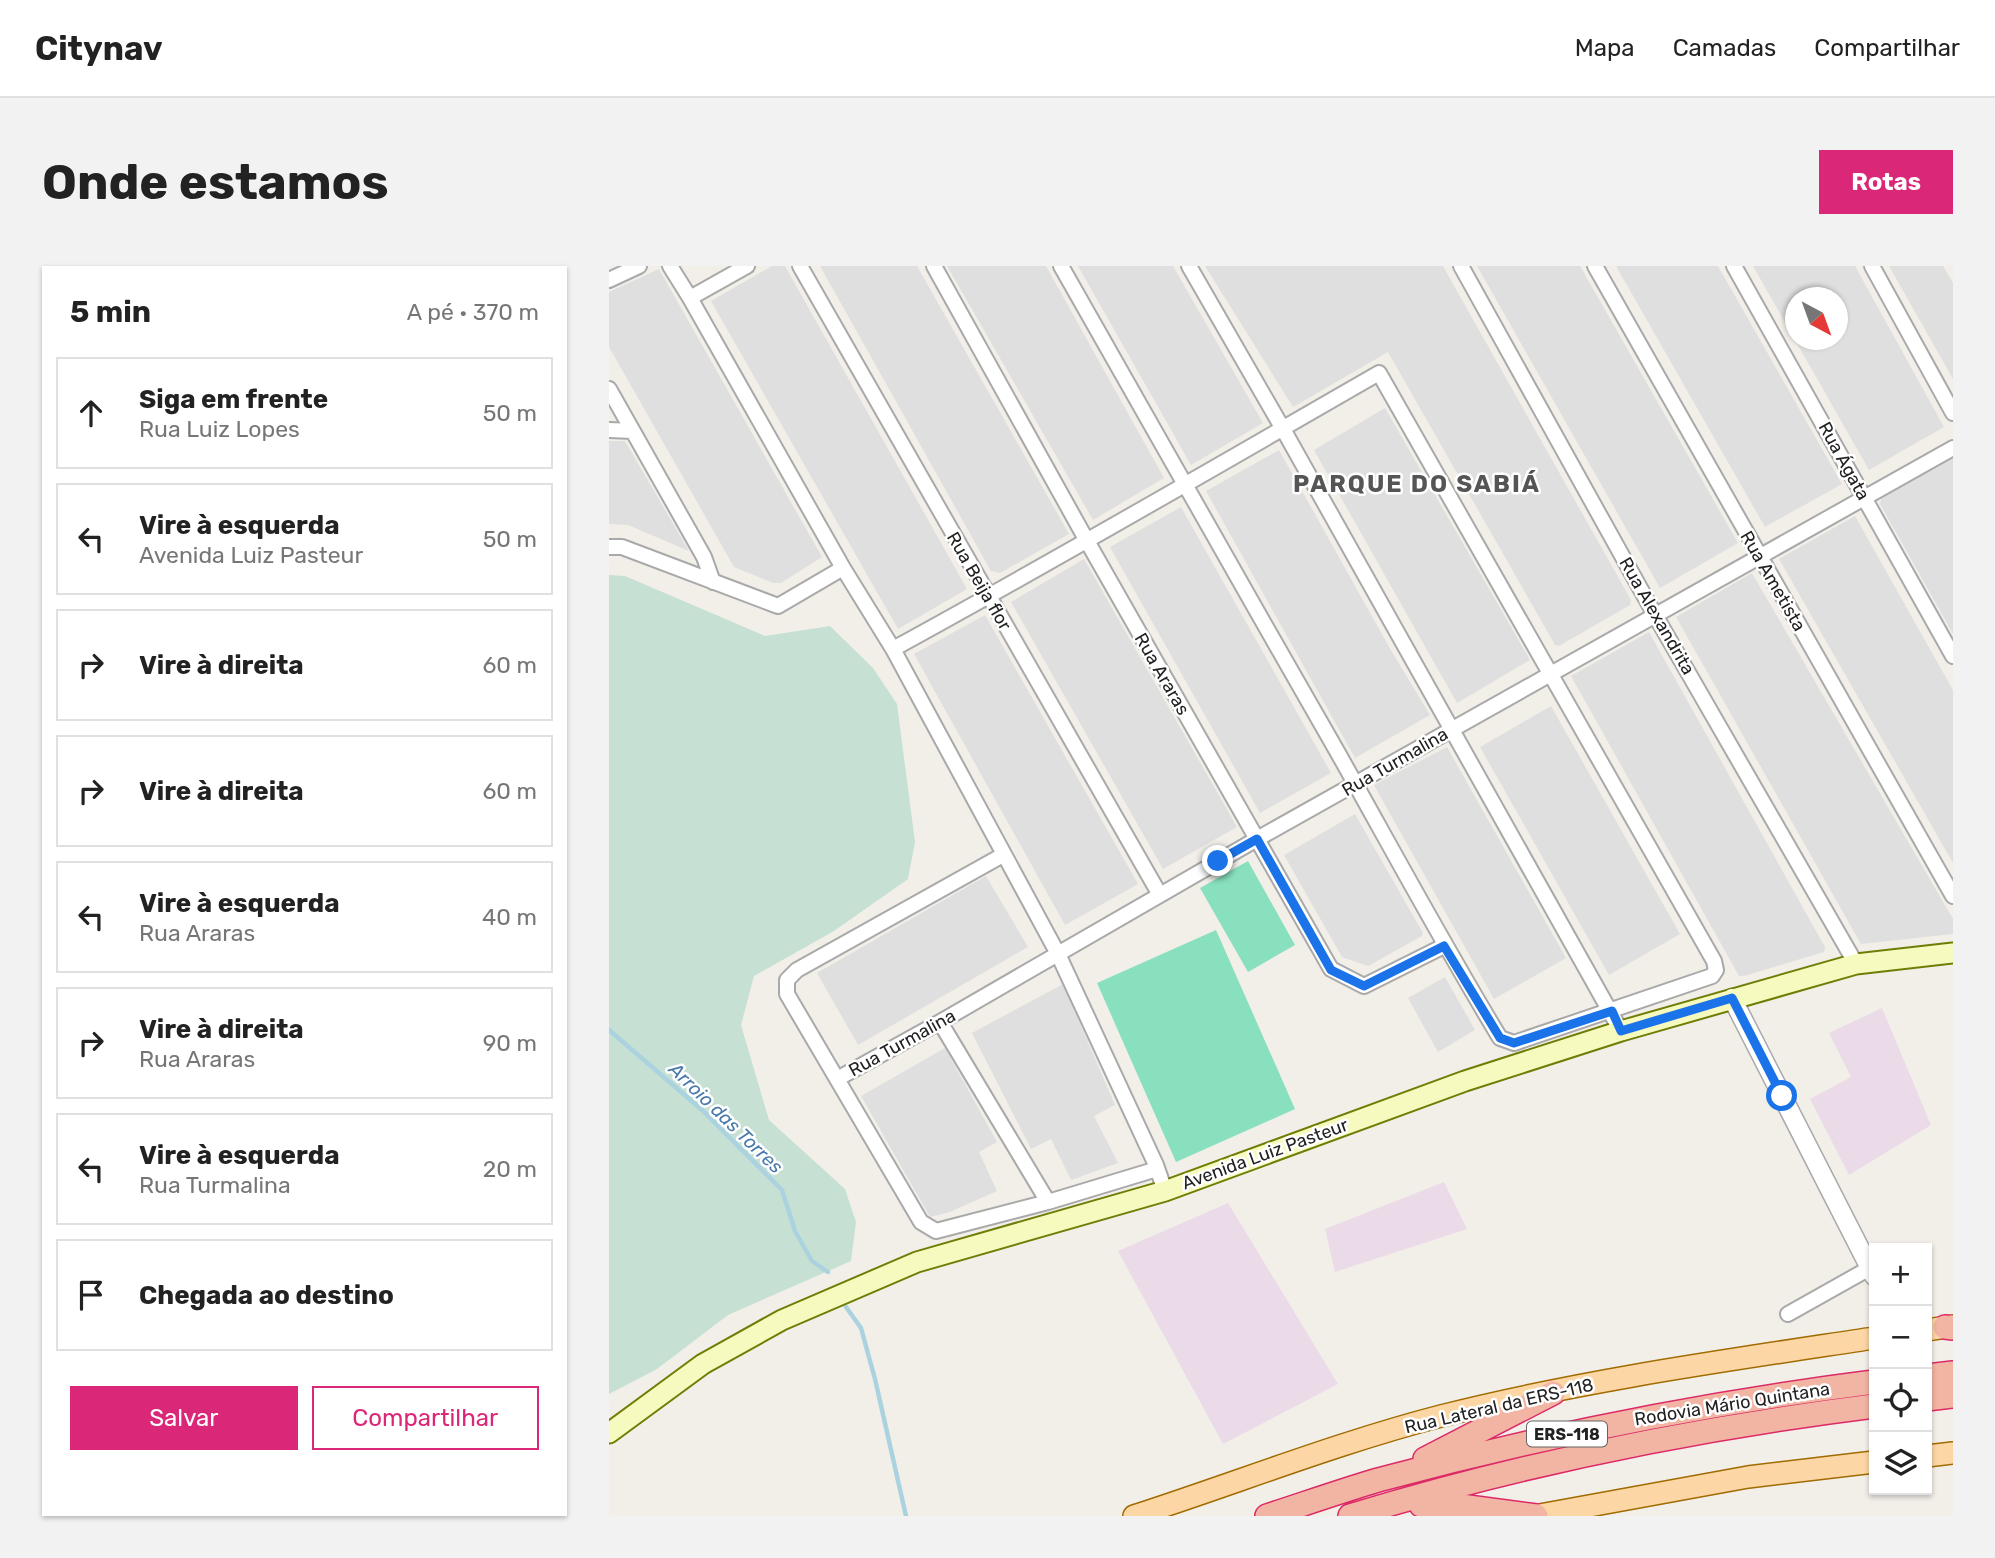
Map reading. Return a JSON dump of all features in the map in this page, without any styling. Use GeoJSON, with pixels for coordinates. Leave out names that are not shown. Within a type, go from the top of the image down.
{"type":"FeatureCollection","features":[{"type":"Feature","properties":{"kind":"highway"},"geometry":{"type":"LineString","coordinates":[[1932,1375],[1953,1373]]}},
{"type":"Feature","properties":{"kind":"highway","name":"Rodovia Mário Quintana"},"geometry":{"type":"LineString","coordinates":[[1267,1516],[1377,1481],[1549,1438],[1689,1409],[1869,1383]]}},
{"type":"Feature","properties":{"kind":"highway"},"geometry":{"type":"LineString","coordinates":[[1377,1481],[1453,1446],[1553,1392]]}},
{"type":"Feature","properties":{"kind":"highway"},"geometry":{"type":"LineString","coordinates":[[1932,1398],[1953,1396]]}},
{"type":"Feature","properties":{"kind":"highway","name":"Rodovia Mário Quintana"},"geometry":{"type":"LineString","coordinates":[[1350,1516],[1567,1460],[1802,1415],[1869,1407]]}},
{"type":"Feature","properties":{"kind":"highway"},"geometry":{"type":"LineString","coordinates":[[1386,1506],[1453,1505],[1535,1516]]}},
{"type":"Feature","properties":{"kind":"main road","name":"Avenida Luiz Pasteur"},"geometry":{"type":"LineString","coordinates":[[609,1433],[703,1364],[782,1320],[917,1262],[1165,1191],[1465,1081],[1621,1031],[1856,964],[1953,953]]}},
{"type":"Feature","properties":{"kind":"main road","name":"Rua Lateral da ERS-118"},"geometry":{"type":"LineString","coordinates":[[1133,1516],[1374,1435],[1442,1416],[1669,1369],[1869,1339]]}},
{"type":"Feature","properties":{"kind":"main road"},"geometry":{"type":"LineString","coordinates":[[1932,1455],[1953,1453]]}},
{"type":"Feature","properties":{"kind":"main road"},"geometry":{"type":"LineString","coordinates":[[1535,1516],[1748,1477],[1869,1463]]}},
{"type":"Feature","properties":{"kind":"street"},"geometry":{"type":"LineString","coordinates":[[609,280],[639,266]]}},
{"type":"Feature","properties":{"kind":"street"},"geometry":{"type":"LineString","coordinates":[[670,266],[843,568],[893,649],[1058,954],[1165,1191]]}},
{"type":"Feature","properties":{"kind":"street"},"geometry":{"type":"LineString","coordinates":[[690,298],[747,266]]}},
{"type":"Feature","properties":{"kind":"street","name":"Rua Beija flor"},"geometry":{"type":"LineString","coordinates":[[800,266],[1160,895]]}},
{"type":"Feature","properties":{"kind":"street","name":"Rua Araras"},"geometry":{"type":"LineString","coordinates":[[934,266],[1331,970],[1364,986],[1444,946]]}},
{"type":"Feature","properties":{"kind":"street"},"geometry":{"type":"LineString","coordinates":[[893,649],[1087,541],[1185,485],[1283,429],[1379,373],[1714,961],[1716,970],[1712,976],[1514,1043],[1500,1038],[1444,946],[1355,785],[1185,485],[1061,266]]}},
{"type":"Feature","properties":{"kind":"street"},"geometry":{"type":"LineString","coordinates":[[1189,266],[1453,729],[1621,1031]]}},
{"type":"Feature","properties":{"kind":"street","name":"Rua Alexandrita"},"geometry":{"type":"LineString","coordinates":[[1461,266],[1655,615],[1856,964]]}},
{"type":"Feature","properties":{"kind":"street","name":"Rua Ametista"},"geometry":{"type":"LineString","coordinates":[[1595,266],[1953,896]]}},
{"type":"Feature","properties":{"kind":"street","name":"Rua Ágata"},"geometry":{"type":"LineString","coordinates":[[1734,266],[1953,656]]}},
{"type":"Feature","properties":{"kind":"street"},"geometry":{"type":"LineString","coordinates":[[1872,266],[1953,413]]}},
{"type":"Feature","properties":{"kind":"street"},"geometry":{"type":"LineString","coordinates":[[609,389],[704,557],[713,582]]}},
{"type":"Feature","properties":{"kind":"street"},"geometry":{"type":"LineString","coordinates":[[609,430],[632,431]]}},
{"type":"Feature","properties":{"kind":"street","name":"Rua Turmalina"},"geometry":{"type":"LineString","coordinates":[[837,1079],[1953,447]]}},
{"type":"Feature","properties":{"kind":"street"},"geometry":{"type":"LineString","coordinates":[[609,547],[622,547],[778,606],[843,568]]}},
{"type":"Feature","properties":{"kind":"street"},"geometry":{"type":"LineString","coordinates":[[1003,855],[797,970],[787,980],[787,994],[922,1222],[936,1231],[1048,1202],[1157,1169]]}},
{"type":"Feature","properties":{"kind":"street"},"geometry":{"type":"LineString","coordinates":[[1732,998],[1869,1266]]}},
{"type":"Feature","properties":{"kind":"street"},"geometry":{"type":"LineString","coordinates":[[940,1022],[1048,1202]]}},
{"type":"Feature","properties":{"kind":"street"},"geometry":{"type":"LineString","coordinates":[[1788,1314],[1869,1274]]}},
{"type":"Feature","properties":{"kind":"shaded area"},"geometry":{"type":"Polygon","coordinates":[[[772,266],[785,266],[967,589],[898,629],[711,301],[772,266]]]}},
{"type":"Feature","properties":{"kind":"shaded area"},"geometry":{"type":"Polygon","coordinates":[[[820,266],[917,266],[1069,534],[1000,573],[991,571],[820,266]]]}},
{"type":"Feature","properties":{"kind":"shaded area"},"geometry":{"type":"Polygon","coordinates":[[[947,266],[1046,266],[1164,478],[1093,520],[947,266]]]}},
{"type":"Feature","properties":{"kind":"shaded area"},"geometry":{"type":"Polygon","coordinates":[[[1078,266],[1173,266],[1263,423],[1191,465],[1078,266]]]}},
{"type":"Feature","properties":{"kind":"shaded area"},"geometry":{"type":"Polygon","coordinates":[[[1205,266],[1443,266],[1631,600],[1630,605],[1559,646],[1555,645],[1388,352],[1293,407],[1205,266]]]}},
{"type":"Feature","properties":{"kind":"shaded area"},"geometry":{"type":"Polygon","coordinates":[[[1477,266],[1580,266],[1738,543],[1660,588],[1477,266]]]}},
{"type":"Feature","properties":{"kind":"shaded area"},"geometry":{"type":"Polygon","coordinates":[[[1616,266],[1718,266],[1842,484],[1765,527],[1616,266]]]}},
{"type":"Feature","properties":{"kind":"shaded area"},"geometry":{"type":"Polygon","coordinates":[[[1753,266],[1855,266],[1944,427],[1869,470],[1801,350],[1848,350],[1848,287],[1785,287],[1785,322],[1753,266]]]}},
{"type":"Feature","properties":{"kind":"shaded area"},"geometry":{"type":"Polygon","coordinates":[[[1889,266],[1943,266],[1953,283],[1953,379],[1889,266]]]}},
{"type":"Feature","properties":{"kind":"shaded area"},"geometry":{"type":"Polygon","coordinates":[[[659,269],[822,557],[781,583],[773,583],[734,567],[609,347],[609,292],[659,269]]]}},
{"type":"Feature","properties":{"kind":"shaded area"},"geometry":{"type":"Polygon","coordinates":[[[1385,408],[1530,660],[1457,703],[1314,450],[1385,408]]]}},
{"type":"Feature","properties":{"kind":"shaded area"},"geometry":{"type":"Polygon","coordinates":[[[609,441],[625,441],[689,551],[628,525],[609,524],[609,441]]]}},
{"type":"Feature","properties":{"kind":"shaded area"},"geometry":{"type":"Polygon","coordinates":[[[1279,450],[1430,715],[1355,758],[1206,491],[1279,450]]]}},
{"type":"Feature","properties":{"kind":"shaded area"},"geometry":{"type":"Polygon","coordinates":[[[1953,454],[1953,634],[1880,504],[1882,494],[1953,454]]]}},
{"type":"Feature","properties":{"kind":"shaded area"},"geometry":{"type":"Polygon","coordinates":[[[1181,507],[1331,773],[1260,813],[1110,547],[1181,507]]]}},
{"type":"Feature","properties":{"kind":"shaded area"},"geometry":{"type":"Polygon","coordinates":[[[1855,516],[1953,690],[1953,863],[1779,559],[1855,516]]]}},
{"type":"Feature","properties":{"kind":"shaded area"},"geometry":{"type":"Polygon","coordinates":[[[1084,559],[1237,827],[1163,869],[1011,602],[1084,559]]]}},
{"type":"Feature","properties":{"kind":"shaded area"},"geometry":{"type":"Polygon","coordinates":[[[1752,573],[1953,919],[1953,934],[1861,944],[1676,617],[1752,573]]]}},
{"type":"Feature","properties":{"kind":"shaded area"},"geometry":{"type":"Polygon","coordinates":[[[985,615],[1138,884],[1065,925],[914,654],[985,615]]]}},
{"type":"Feature","properties":{"kind":"shaded area"},"geometry":{"type":"Polygon","coordinates":[[[1649,632],[1825,947],[1824,952],[1739,976],[1571,676],[1649,632]]]}},
{"type":"Feature","properties":{"kind":"shaded area"},"geometry":{"type":"Polygon","coordinates":[[[1551,706],[1680,934],[1609,975],[1480,747],[1551,706]]]}},
{"type":"Feature","properties":{"kind":"shaded area"},"geometry":{"type":"Polygon","coordinates":[[[1447,747],[1566,958],[1494,999],[1374,785],[1447,747]]]}},
{"type":"Feature","properties":{"kind":"shaded area"},"geometry":{"type":"Polygon","coordinates":[[[1355,814],[1423,933],[1368,966],[1342,957],[1284,855],[1355,814]]]}},
{"type":"Feature","properties":{"kind":"shaded area"},"geometry":{"type":"Polygon","coordinates":[[[986,876],[1028,947],[858,1045],[817,973],[986,876]]]}},
{"type":"Feature","properties":{"kind":"shaded area"},"geometry":{"type":"Polygon","coordinates":[[[1445,977],[1475,1030],[1438,1052],[1408,998],[1445,977]]]}},
{"type":"Feature","properties":{"kind":"shaded area"},"geometry":{"type":"Polygon","coordinates":[[[1063,984],[1115,1105],[1094,1116],[1118,1163],[1071,1180],[1051,1139],[1031,1149],[972,1033],[1063,984]]]}},
{"type":"Feature","properties":{"kind":"shaded area"},"geometry":{"type":"Polygon","coordinates":[[[1882,1008],[1931,1125],[1849,1175],[1810,1099],[1851,1077],[1829,1033],[1882,1008]]]}},
{"type":"Feature","properties":{"kind":"shaded area"},"geometry":{"type":"Polygon","coordinates":[[[945,1048],[997,1142],[979,1152],[997,1191],[950,1212],[930,1217],[861,1096],[945,1048]]]}},
{"type":"Feature","properties":{"kind":"shaded area"},"geometry":{"type":"Polygon","coordinates":[[[1444,1182],[1467,1229],[1335,1272],[1325,1229],[1444,1182]]]}},
{"type":"Feature","properties":{"kind":"shaded area"},"geometry":{"type":"Polygon","coordinates":[[[1228,1203],[1338,1384],[1223,1444],[1118,1251],[1228,1203]]]}},
{"type":"Feature","properties":{"kind":"green space"},"geometry":{"type":"Polygon","coordinates":[[[609,575],[625,576],[765,636],[830,626],[873,668],[897,704],[915,842],[908,879],[834,931],[754,976],[741,1025],[769,1120],[845,1189],[856,1222],[851,1261],[728,1315],[657,1369],[609,1394],[609,575]]]}},
{"type":"Feature","properties":{"kind":"green space"},"geometry":{"type":"Polygon","coordinates":[[[1248,861],[1295,945],[1248,972],[1200,888],[1248,861]]]}},
{"type":"Feature","properties":{"kind":"green space"},"geometry":{"type":"Polygon","coordinates":[[[1216,930],[1295,1109],[1176,1162],[1097,983],[1216,930]]]}},
{"type":"Feature","properties":{"kind":"waterway","name":"Arroio das Torres"},"geometry":{"type":"LineString","coordinates":[[609,1030],[702,1110],[782,1190],[795,1231],[812,1261],[828,1272]]}},
{"type":"Feature","properties":{"kind":"waterway","name":"Arroio das Torres"},"geometry":{"type":"LineString","coordinates":[[846,1307],[861,1328],[906,1516]]}},
{"type":"Feature","properties":{"kind":"district","name":"PARQUE DO SABIÁ"},"geometry":{"type":"Point","coordinates":[1417,484]}},
{"type":"Feature","properties":{"kind":"route"},"geometry":{"type":"LineString","coordinates":[[1218,861],[1257,839],[1331,970],[1364,986],[1444,946],[1500,1038],[1514,1043],[1612,1011],[1621,1031],[1732,998],[1782,1096]]}}]}
